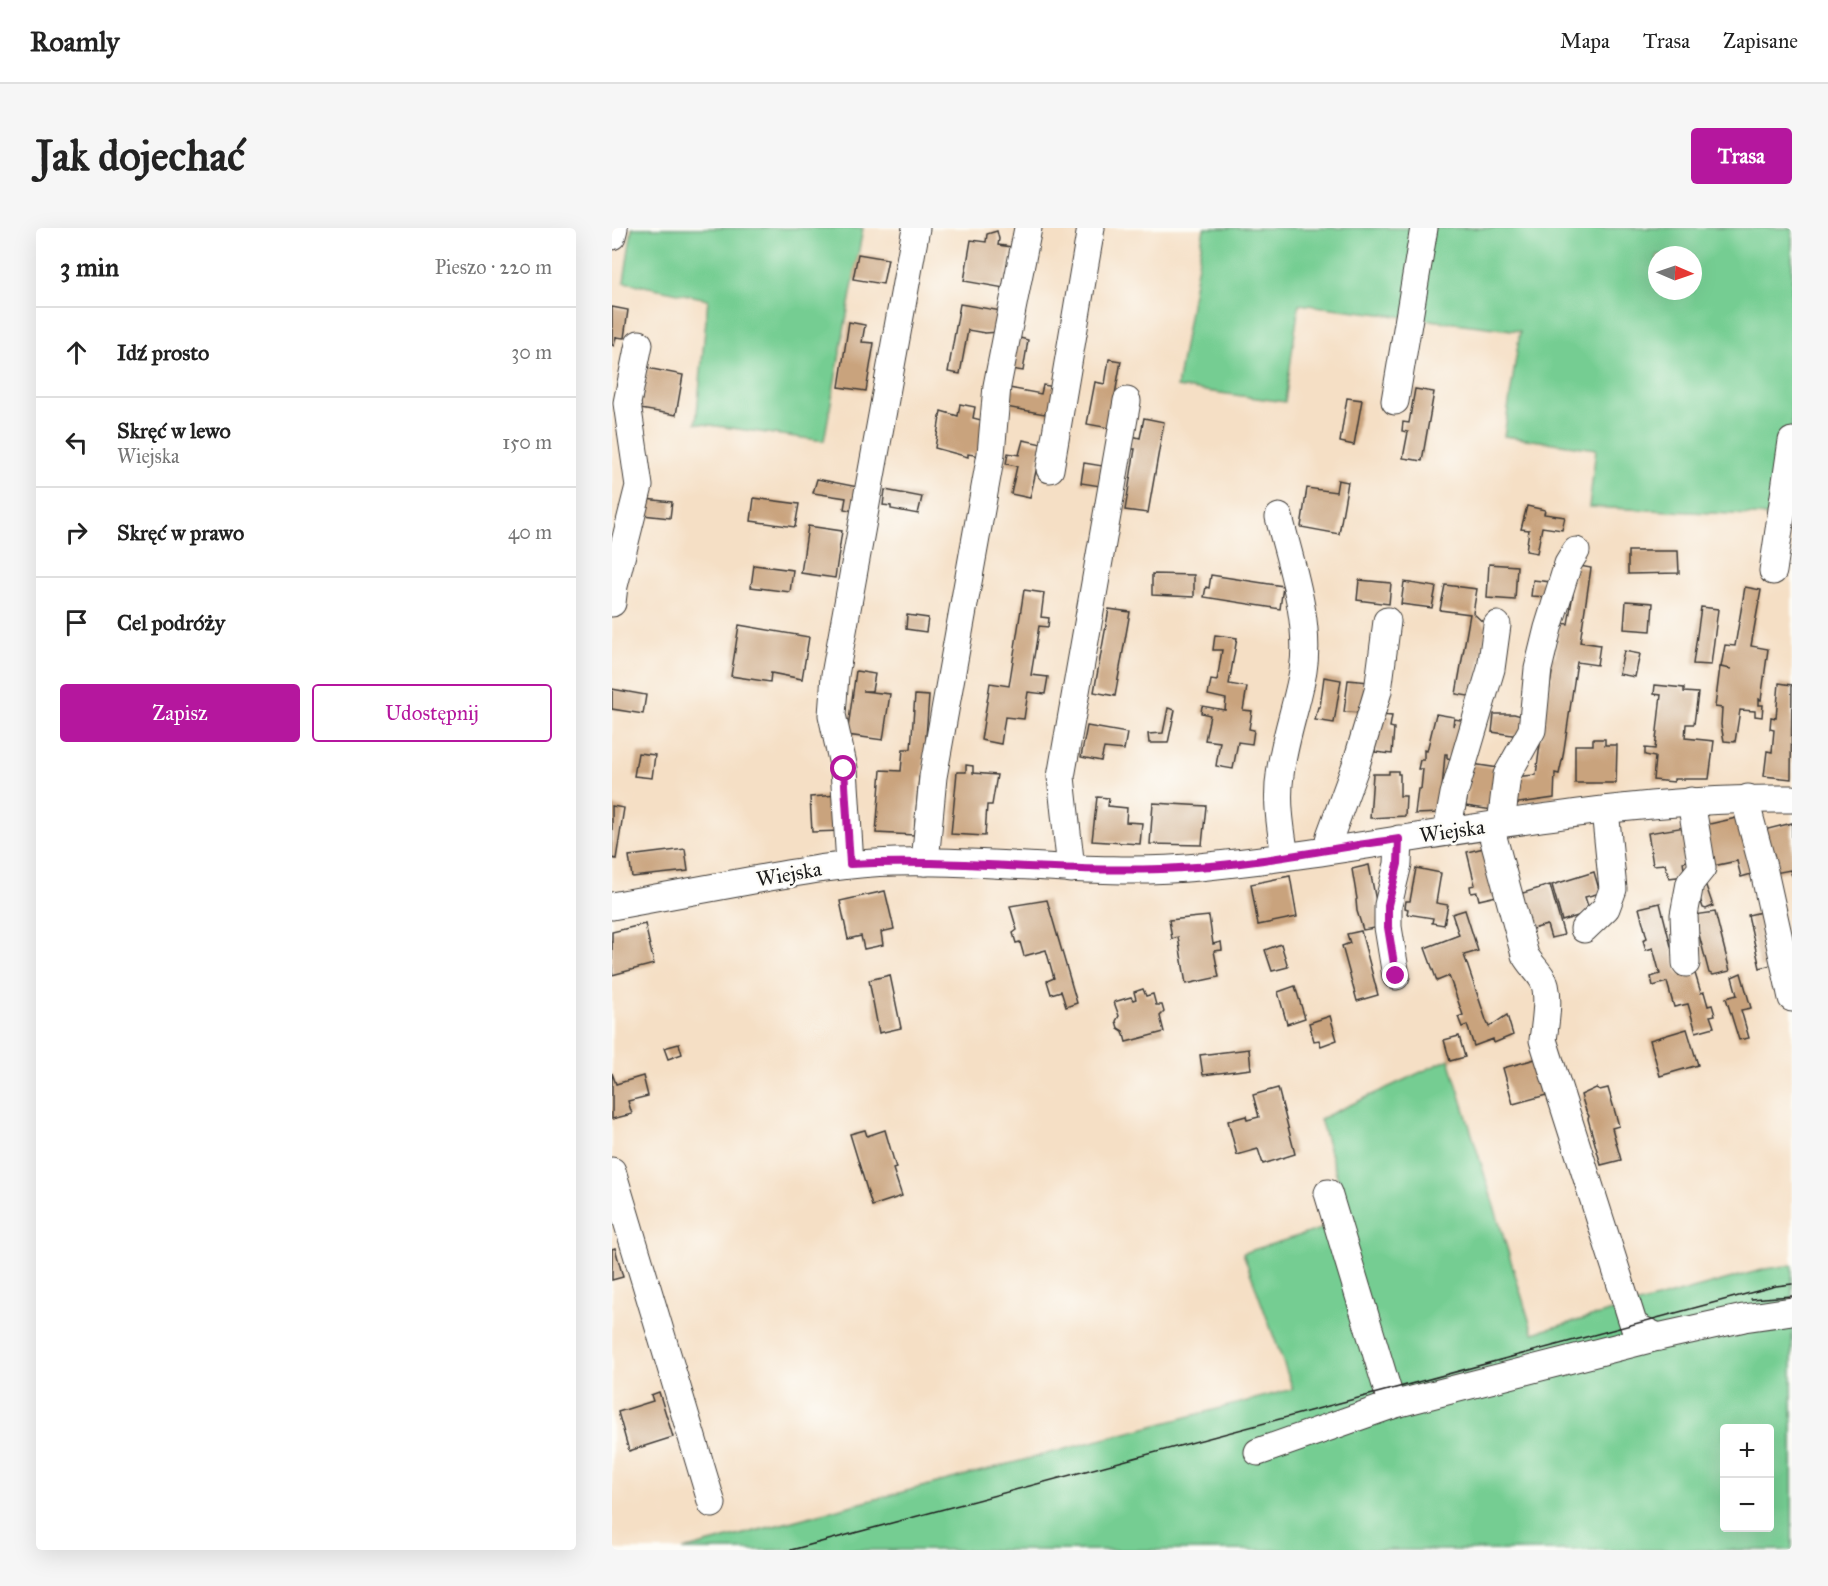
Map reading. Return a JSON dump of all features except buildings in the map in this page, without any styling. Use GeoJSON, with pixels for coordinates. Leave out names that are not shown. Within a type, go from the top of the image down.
{"type":"FeatureCollection","features":[{"type":"Feature","properties":{"kind":"street"},"geometry":{"type":"LineString","coordinates":[[612,236],[614,228]]}},
{"type":"Feature","properties":{"kind":"street"},"geometry":{"type":"LineString","coordinates":[[850,864],[844,769],[832,715],[835,675],[916,228]]}},
{"type":"Feature","properties":{"kind":"street"},"geometry":{"type":"LineString","coordinates":[[924,862],[933,777],[991,454],[997,386],[1028,228]]}},
{"type":"Feature","properties":{"kind":"street"},"geometry":{"type":"LineString","coordinates":[[1050,469],[1091,228]]}},
{"type":"Feature","properties":{"kind":"street"},"geometry":{"type":"LineString","coordinates":[[1395,401],[1424,228]]}},
{"type":"Feature","properties":{"kind":"street"},"geometry":{"type":"LineString","coordinates":[[612,603],[614,586],[639,486],[627,404],[639,344]]}},
{"type":"Feature","properties":{"kind":"street"},"geometry":{"type":"LineString","coordinates":[[1071,869],[1061,777],[1127,401]]}},
{"type":"Feature","properties":{"kind":"street"},"geometry":{"type":"LineString","coordinates":[[1773,571],[1792,441]]}},
{"type":"Feature","properties":{"kind":"street"},"geometry":{"type":"LineString","coordinates":[[1280,517],[1304,629],[1303,670],[1279,777],[1279,817],[1284,857]]}},
{"type":"Feature","properties":{"kind":"street"},"geometry":{"type":"LineString","coordinates":[[1576,551],[1568,564],[1538,669],[1532,730],[1507,775],[1496,825],[1525,955],[1530,965],[1544,980],[1547,1011],[1543,1040],[1634,1326],[1658,1338]]}},
{"type":"Feature","properties":{"kind":"street"},"geometry":{"type":"LineString","coordinates":[[1327,850],[1329,836],[1356,765],[1378,692],[1387,621]]}},
{"type":"Feature","properties":{"kind":"street"},"geometry":{"type":"LineString","coordinates":[[1447,832],[1457,783],[1491,669],[1497,626]]}},
{"type":"Feature","properties":{"kind":"street"},"geometry":{"type":"LineString","coordinates":[[1748,798],[1748,811],[1792,998]]}},
{"type":"Feature","properties":{"kind":"street","name":"Wiejska"},"geometry":{"type":"LineString","coordinates":[[612,906],[850,864],[924,862],[1071,869],[1195,867],[1284,857],[1605,810],[1690,801],[1748,798],[1792,799]]}},
{"type":"Feature","properties":{"kind":"street"},"geometry":{"type":"LineString","coordinates":[[1686,963],[1684,915],[1690,883],[1702,868],[1690,801]]}},
{"type":"Feature","properties":{"kind":"street"},"geometry":{"type":"LineString","coordinates":[[1584,929],[1606,908],[1613,889],[1605,810]]}},
{"type":"Feature","properties":{"kind":"street"},"geometry":{"type":"LineString","coordinates":[[1396,976],[1388,927],[1388,905],[1398,864],[1399,839]]}},
{"type":"Feature","properties":{"kind":"street"},"geometry":{"type":"LineString","coordinates":[[612,1171],[712,1504]]}},
{"type":"Feature","properties":{"kind":"street"},"geometry":{"type":"LineString","coordinates":[[1328,1193],[1392,1405]]}},
{"type":"Feature","properties":{"kind":"street"},"geometry":{"type":"LineString","coordinates":[[1258,1452],[1392,1405],[1658,1338],[1744,1318],[1792,1311]]}},
{"type":"Feature","properties":{"kind":"green space"},"geometry":{"type":"Polygon","coordinates":[[[632,228],[863,228],[824,441],[696,423],[708,299],[624,282],[632,228]]]}},
{"type":"Feature","properties":{"kind":"green space"},"geometry":{"type":"Polygon","coordinates":[[[1204,228],[1792,228],[1792,517],[1589,507],[1596,449],[1504,436],[1520,331],[1299,304],[1285,402],[1177,387],[1204,228]]]}},
{"type":"Feature","properties":{"kind":"green space"},"geometry":{"type":"Polygon","coordinates":[[[1449,1059],[1533,1333],[1765,1269],[1792,1265],[1792,1550],[683,1550],[1293,1389],[1243,1253],[1350,1220],[1320,1119],[1449,1059]]]}},
{"type":"Feature","properties":{"kind":"tram line"},"geometry":{"type":"LineString","coordinates":[[791,1550],[1776,1286],[1792,1284]]}},
{"type":"Feature","properties":{"kind":"tram line"},"geometry":{"type":"LineString","coordinates":[[1751,1299],[1792,1296]]}},
{"type":"Feature","properties":{"kind":"route"},"geometry":{"type":"LineString","coordinates":[[844,769],[850,864],[924,862],[1071,869],[1195,867],[1284,857],[1399,839],[1398,864],[1388,905],[1388,927],[1396,976]]}}]}
